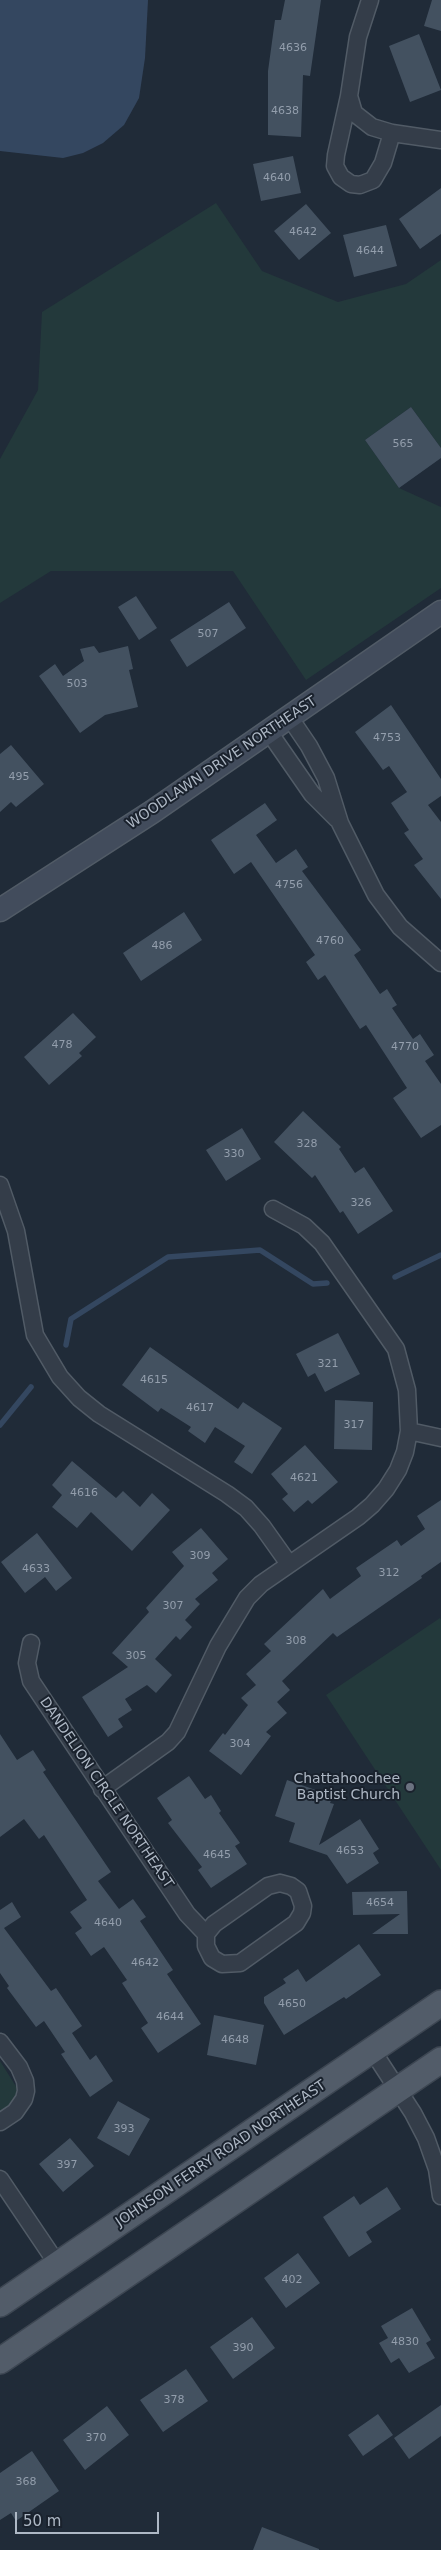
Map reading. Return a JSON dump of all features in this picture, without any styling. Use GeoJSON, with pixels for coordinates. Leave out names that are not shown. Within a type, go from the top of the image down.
{"type":"FeatureCollection","features":[{"type":"Feature","properties":{"kind":"main road","name":"JOHNSON FERRY ROAD NORTHEAST"},"geometry":{"type":"LineString","coordinates":[[0,2304],[441,2003]]}},
{"type":"Feature","properties":{"kind":"main road"},"geometry":{"type":"LineString","coordinates":[[0,2361],[441,2060]]}},
{"type":"Feature","properties":{"kind":"street"},"geometry":{"type":"LineString","coordinates":[[370,0],[358,37],[349,96],[336,155],[335,166],[341,177],[351,184],[360,185],[373,180],[383,163],[392,133]]}},
{"type":"Feature","properties":{"kind":"street"},"geometry":{"type":"LineString","coordinates":[[349,96],[354,113],[372,127],[392,133],[441,140]]}},
{"type":"Feature","properties":{"kind":"street","name":"WOODLAWN DRIVE NORTHEAST"},"geometry":{"type":"LineString","coordinates":[[0,910],[152,812],[441,612]]}},
{"type":"Feature","properties":{"kind":"street"},"geometry":{"type":"LineString","coordinates":[[290,718],[309,746],[326,778],[340,823],[376,895],[400,927],[441,963]]}},
{"type":"Feature","properties":{"kind":"street"},"geometry":{"type":"LineString","coordinates":[[269,732],[312,794],[340,823]]}},
{"type":"Feature","properties":{"kind":"street"},"geometry":{"type":"LineString","coordinates":[[0,1185],[16,1231],[34,1335],[60,1377],[79,1398],[99,1414],[227,1494],[246,1508],[262,1526],[289,1564]]}},
{"type":"Feature","properties":{"kind":"street"},"geometry":{"type":"LineString","coordinates":[[102,1789],[168,1742],[178,1732],[234,1617],[247,1598],[261,1584],[358,1517],[386,1489],[398,1470],[409,1431],[407,1390],[396,1349],[322,1243],[304,1226],[273,1209]]}},
{"type":"Feature","properties":{"kind":"street"},"geometry":{"type":"LineString","coordinates":[[409,1431],[441,1438]]}},
{"type":"Feature","properties":{"kind":"street","name":"DANDELION CIRCLE NORTHEAST"},"geometry":{"type":"LineString","coordinates":[[31,1643],[27,1663],[30,1681],[187,1914],[206,1934],[206,1946],[212,1958],[222,1964],[240,1963],[296,1923],[302,1913],[303,1906],[298,1892],[291,1886],[280,1883],[268,1886],[214,1924],[206,1934]]}},
{"type":"Feature","properties":{"kind":"street"},"geometry":{"type":"LineString","coordinates":[[0,2042],[19,2067],[25,2081],[26,2091],[24,2099],[16,2112],[0,2122]]}},
{"type":"Feature","properties":{"kind":"street"},"geometry":{"type":"LineString","coordinates":[[372,2050],[426,2138],[436,2169],[441,2196]]}},
{"type":"Feature","properties":{"kind":"street"},"geometry":{"type":"LineString","coordinates":[[0,2179],[58,2265]]}},
{"type":"Feature","properties":{"kind":"green space"},"geometry":{"type":"Polygon","coordinates":[[[216,203],[262,271],[338,302],[406,284],[441,260],[441,448],[411,407],[365,440],[399,488],[441,507],[441,588],[306,680],[233,571],[51,571],[0,603],[0,459],[38,390],[42,312],[216,203]]]}},
{"type":"Feature","properties":{"kind":"green space","name":"Chattahoochee Baptist Church"},"geometry":{"type":"Polygon","coordinates":[[[440,1618],[441,1620],[441,1870],[326,1695],[440,1618]]]}},
{"type":"Feature","properties":{"kind":"green space"},"geometry":{"type":"Polygon","coordinates":[[[0,2061],[17,2088],[16,2095],[11,2104],[0,2111],[0,2061]]]}},
{"type":"Feature","properties":{"kind":"water"},"geometry":{"type":"Polygon","coordinates":[[[0,0],[148,0],[145,58],[139,98],[124,125],[103,143],[83,153],[63,158],[0,151],[0,0]]]}},
{"type":"Feature","properties":{"kind":"building"},"geometry":{"type":"Polygon","coordinates":[[[285,0],[321,0],[310,76],[303,75],[301,137],[268,135],[268,71],[275,20],[281,20],[285,0]]]}},
{"type":"Feature","properties":{"kind":"building"},"geometry":{"type":"Polygon","coordinates":[[[432,0],[441,0],[441,31],[424,26],[432,0]]]}},
{"type":"Feature","properties":{"kind":"building"},"geometry":{"type":"Polygon","coordinates":[[[419,34],[441,90],[410,102],[389,46],[419,34]]]}},
{"type":"Feature","properties":{"kind":"building"},"geometry":{"type":"Polygon","coordinates":[[[293,156],[301,193],[261,201],[253,164],[293,156]]]}},
{"type":"Feature","properties":{"kind":"building"},"geometry":{"type":"Polygon","coordinates":[[[441,188],[441,234],[420,249],[399,219],[441,188]]]}},
{"type":"Feature","properties":{"kind":"building"},"geometry":{"type":"Polygon","coordinates":[[[306,204],[331,233],[299,260],[274,231],[306,204]]]}},
{"type":"Feature","properties":{"kind":"building"},"geometry":{"type":"Polygon","coordinates":[[[386,225],[397,266],[354,277],[343,235],[386,225]]]}},
{"type":"Feature","properties":{"kind":"building"},"geometry":{"type":"Polygon","coordinates":[[[411,407],[441,448],[441,458],[399,488],[365,440],[411,407]]]}},
{"type":"Feature","properties":{"kind":"building"},"geometry":{"type":"Polygon","coordinates":[[[136,596],[157,628],[139,640],[118,607],[136,596]]]}},
{"type":"Feature","properties":{"kind":"building"},"geometry":{"type":"Polygon","coordinates":[[[229,602],[246,628],[187,667],[170,640],[229,602]]]}},
{"type":"Feature","properties":{"kind":"building"},"geometry":{"type":"Polygon","coordinates":[[[94,646],[99,653],[128,646],[133,669],[129,670],[138,707],[105,715],[80,733],[39,676],[55,664],[63,676],[84,661],[80,649],[94,646]]]}},
{"type":"Feature","properties":{"kind":"building"},"geometry":{"type":"Polygon","coordinates":[[[391,705],[441,779],[441,796],[428,805],[441,822],[441,899],[414,865],[423,859],[404,833],[409,830],[391,803],[407,792],[389,766],[383,770],[355,732],[391,705]]]}},
{"type":"Feature","properties":{"kind":"building"},"geometry":{"type":"Polygon","coordinates":[[[11,745],[44,784],[16,807],[11,802],[0,812],[0,754],[11,745]]]}},
{"type":"Feature","properties":{"kind":"building"},"geometry":{"type":"Polygon","coordinates":[[[265,803],[277,820],[256,835],[276,863],[296,849],[308,867],[302,871],[361,950],[354,955],[380,994],[387,989],[397,1005],[392,1008],[413,1039],[420,1034],[434,1055],[425,1061],[441,1084],[441,1125],[421,1138],[393,1098],[407,1088],[366,1025],[360,1029],[325,975],[318,980],[306,962],[315,955],[251,862],[234,874],[211,840],[265,803]]]}},
{"type":"Feature","properties":{"kind":"building"},"geometry":{"type":"Polygon","coordinates":[[[184,912],[202,940],[141,981],[123,953],[184,912]]]}},
{"type":"Feature","properties":{"kind":"building"},"geometry":{"type":"Polygon","coordinates":[[[73,1013],[96,1037],[79,1053],[82,1056],[49,1085],[24,1057],[73,1013]]]}},
{"type":"Feature","properties":{"kind":"building"},"geometry":{"type":"Polygon","coordinates":[[[303,1111],[341,1147],[339,1149],[355,1173],[364,1167],[393,1211],[358,1234],[343,1211],[340,1213],[315,1175],[312,1178],[274,1142],[303,1111]]]}},
{"type":"Feature","properties":{"kind":"building"},"geometry":{"type":"Polygon","coordinates":[[[242,1128],[261,1159],[226,1181],[206,1150],[242,1128]]]}},
{"type":"Feature","properties":{"kind":"building"},"geometry":{"type":"Polygon","coordinates":[[[338,1333],[360,1374],[325,1392],[315,1373],[308,1377],[296,1354],[338,1333]]]}},
{"type":"Feature","properties":{"kind":"building"},"geometry":{"type":"Polygon","coordinates":[[[150,1347],[238,1409],[243,1402],[282,1428],[252,1474],[234,1462],[245,1446],[215,1427],[205,1443],[188,1431],[191,1427],[161,1408],[158,1412],[122,1385],[150,1347]]]}},
{"type":"Feature","properties":{"kind":"building"},"geometry":{"type":"Polygon","coordinates":[[[335,1400],[373,1402],[372,1450],[334,1449],[335,1400]]]}},
{"type":"Feature","properties":{"kind":"building"},"geometry":{"type":"Polygon","coordinates":[[[305,1445],[338,1482],[312,1504],[308,1500],[294,1512],[282,1499],[288,1494],[271,1474],[305,1445]]]}},
{"type":"Feature","properties":{"kind":"building"},"geometry":{"type":"Polygon","coordinates":[[[72,1461],[116,1498],[123,1491],[140,1507],[152,1493],[170,1510],[132,1551],[91,1512],[77,1528],[52,1507],[62,1495],[52,1485],[72,1461]]]}},
{"type":"Feature","properties":{"kind":"building"},"geometry":{"type":"Polygon","coordinates":[[[441,1500],[441,1562],[421,1576],[422,1578],[337,1637],[333,1633],[282,1681],[290,1690],[277,1702],[287,1713],[266,1732],[271,1736],[241,1775],[209,1751],[223,1733],[225,1735],[248,1705],[241,1698],[256,1685],[246,1674],[271,1651],[264,1644],[323,1589],[330,1599],[361,1576],[356,1568],[397,1540],[401,1546],[425,1529],[417,1516],[441,1500]]]}},
{"type":"Feature","properties":{"kind":"building"},"geometry":{"type":"Polygon","coordinates":[[[201,1528],[228,1559],[212,1573],[218,1580],[195,1599],[200,1604],[185,1620],[192,1627],[180,1640],[176,1636],[155,1659],[172,1675],[156,1693],[147,1685],[125,1699],[132,1710],[118,1719],[123,1727],[108,1737],[82,1697],[128,1667],[112,1653],[149,1612],[146,1608],[184,1566],[172,1552],[201,1528]]]}},
{"type":"Feature","properties":{"kind":"building"},"geometry":{"type":"Polygon","coordinates":[[[37,1533],[72,1578],[56,1591],[45,1577],[25,1593],[1,1562],[37,1533]]]}},
{"type":"Feature","properties":{"kind":"building"},"geometry":{"type":"Polygon","coordinates":[[[0,1734],[17,1760],[33,1750],[46,1770],[43,1772],[111,1872],[98,1881],[119,1909],[133,1899],[146,1917],[140,1921],[173,1970],[167,1974],[201,2024],[158,2053],[141,2028],[148,2023],[122,1983],[127,1980],[104,1947],[91,1956],[75,1933],[82,1928],[70,1912],[87,1900],[44,1835],[39,1839],[24,1819],[0,1837],[0,1734]]]}},
{"type":"Feature","properties":{"kind":"building"},"geometry":{"type":"Polygon","coordinates":[[[189,1776],[205,1799],[211,1795],[221,1811],[219,1813],[240,1843],[235,1846],[247,1864],[211,1888],[198,1870],[202,1867],[168,1823],[172,1820],[157,1798],[189,1776]]]}},
{"type":"Feature","properties":{"kind":"building"},"geometry":{"type":"Polygon","coordinates":[[[287,1780],[333,1796],[330,1803],[334,1804],[319,1845],[360,1819],[379,1849],[373,1853],[379,1863],[347,1884],[327,1855],[289,1842],[295,1823],[275,1816],[287,1780]]]}},
{"type":"Feature","properties":{"kind":"building"},"geometry":{"type":"Polygon","coordinates":[[[407,1891],[408,1934],[372,1934],[400,1914],[353,1915],[352,1892],[407,1891]]]}},
{"type":"Feature","properties":{"kind":"building"},"geometry":{"type":"Polygon","coordinates":[[[12,1902],[21,1917],[4,1928],[51,1991],[56,1988],[82,2026],[72,2033],[90,2060],[96,2055],[113,2081],[90,2097],[61,2054],[65,2052],[44,2021],[36,2027],[7,1988],[9,1986],[0,1973],[0,1910],[12,1902]]]}},
{"type":"Feature","properties":{"kind":"building"},"geometry":{"type":"Polygon","coordinates":[[[359,1944],[381,1975],[346,1999],[344,1997],[284,2035],[264,2003],[264,1997],[286,1983],[283,1979],[298,1969],[306,1982],[359,1944]]]}},
{"type":"Feature","properties":{"kind":"building"},"geometry":{"type":"Polygon","coordinates":[[[214,2015],[264,2025],[256,2065],[207,2055],[214,2015]]]}},
{"type":"Feature","properties":{"kind":"building"},"geometry":{"type":"Polygon","coordinates":[[[118,2101],[150,2119],[129,2156],[97,2138],[118,2101]]]}},
{"type":"Feature","properties":{"kind":"building"},"geometry":{"type":"Polygon","coordinates":[[[70,2138],[94,2166],[63,2192],[39,2164],[70,2138]]]}},
{"type":"Feature","properties":{"kind":"building"},"geometry":{"type":"Polygon","coordinates":[[[387,2187],[401,2209],[366,2232],[372,2242],[349,2257],[323,2217],[354,2196],[360,2205],[387,2187]]]}},
{"type":"Feature","properties":{"kind":"building"},"geometry":{"type":"Polygon","coordinates":[[[298,2253],[320,2283],[286,2308],[264,2278],[298,2253]]]}},
{"type":"Feature","properties":{"kind":"building"},"geometry":{"type":"Polygon","coordinates":[[[412,2308],[431,2340],[426,2343],[435,2358],[409,2373],[399,2358],[391,2363],[379,2343],[388,2338],[381,2326],[412,2308]]]}},
{"type":"Feature","properties":{"kind":"building"},"geometry":{"type":"Polygon","coordinates":[[[252,2317],[275,2348],[233,2379],[210,2347],[252,2317]]]}},
{"type":"Feature","properties":{"kind":"building"},"geometry":{"type":"Polygon","coordinates":[[[186,2369],[208,2401],[163,2432],[140,2400],[186,2369]]]}},
{"type":"Feature","properties":{"kind":"building"},"geometry":{"type":"Polygon","coordinates":[[[441,2405],[441,2436],[409,2459],[394,2438],[441,2405]]]}},
{"type":"Feature","properties":{"kind":"building"},"geometry":{"type":"Polygon","coordinates":[[[107,2406],[129,2435],[85,2470],[63,2440],[107,2406]]]}},
{"type":"Feature","properties":{"kind":"building"},"geometry":{"type":"Polygon","coordinates":[[[378,2414],[393,2435],[363,2456],[348,2435],[378,2414]]]}},
{"type":"Feature","properties":{"kind":"building"},"geometry":{"type":"Polygon","coordinates":[[[32,2451],[59,2491],[16,2521],[11,2513],[0,2520],[0,2473],[32,2451]]]}},
{"type":"Feature","properties":{"kind":"building"},"geometry":{"type":"Polygon","coordinates":[[[262,2527],[319,2549],[319,2550],[253,2550],[262,2527]]]}},
{"type":"Feature","properties":{"kind":"waterway"},"geometry":{"type":"LineString","coordinates":[[66,1345],[71,1319],[168,1257],[260,1250],[313,1284],[327,1283]]}},
{"type":"Feature","properties":{"kind":"waterway"},"geometry":{"type":"LineString","coordinates":[[395,1277],[441,1255]]}},
{"type":"Feature","properties":{"kind":"waterway"},"geometry":{"type":"LineString","coordinates":[[0,1425],[31,1387]]}},
{"type":"Feature","properties":{"kind":"place","name":"Chattahoochee Baptist Church"},"geometry":{"type":"Point","coordinates":[410,1787]}}]}
